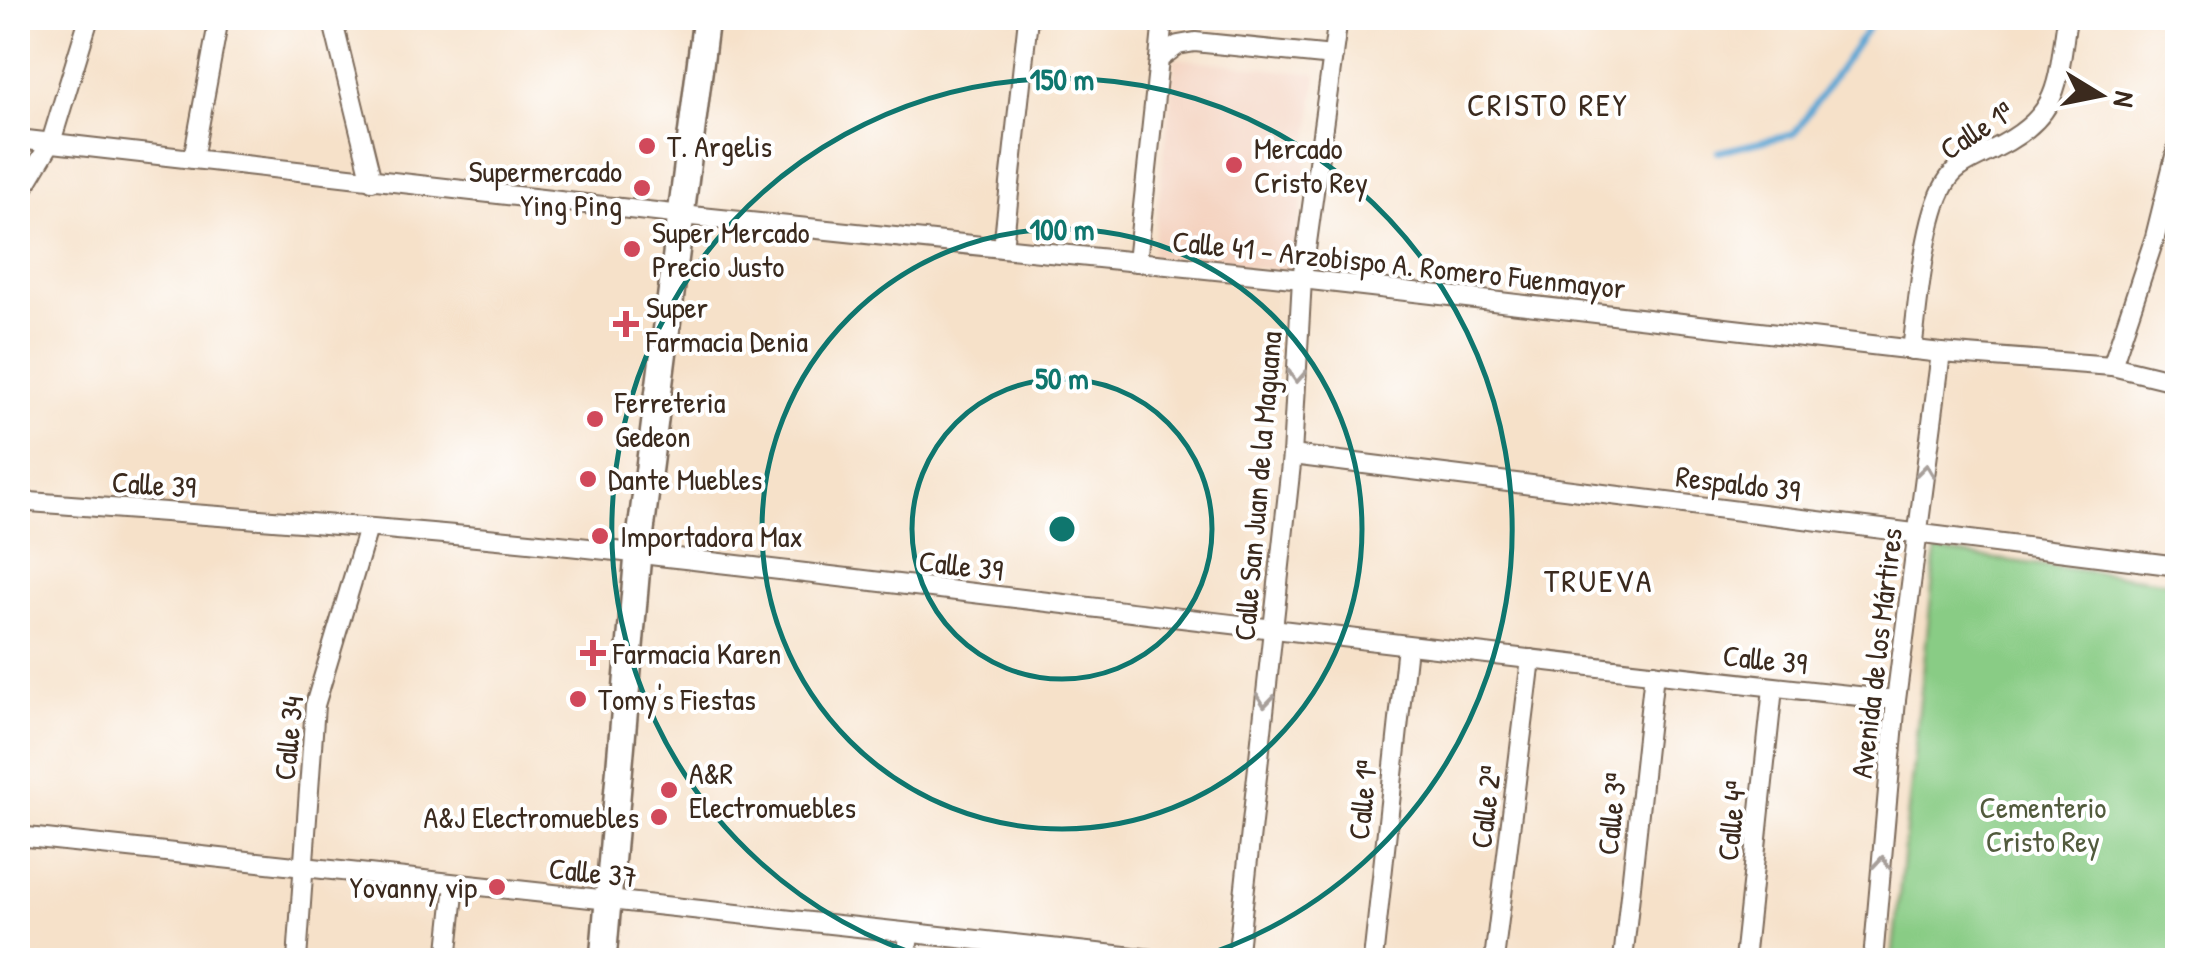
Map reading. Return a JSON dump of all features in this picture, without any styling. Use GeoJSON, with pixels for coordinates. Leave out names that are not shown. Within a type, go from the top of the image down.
{"type":"FeatureCollection","features":[{"type":"Feature","properties":{"kind":"street"},"geometry":{"type":"LineString","coordinates":[[18,197],[51,142],[89,18]]}},
{"type":"Feature","properties":{"kind":"street"},"geometry":{"type":"LineString","coordinates":[[193,159],[219,18]]}},
{"type":"Feature","properties":{"kind":"street"},"geometry":{"type":"LineString","coordinates":[[332,18],[372,180]]}},
{"type":"Feature","properties":{"kind":"street"},"geometry":{"type":"LineString","coordinates":[[603,960],[638,554],[706,18]]}},
{"type":"Feature","properties":{"kind":"street"},"geometry":{"type":"LineString","coordinates":[[1003,248],[1028,18]]}},
{"type":"Feature","properties":{"kind":"street"},"geometry":{"type":"LineString","coordinates":[[1136,262],[1163,18]]}},
{"type":"Feature","properties":{"kind":"street","name":"Calle San Juan de la Maguana"},"geometry":{"type":"LineString","coordinates":[[1237,960],[1292,455],[1302,279],[1338,18]]}},
{"type":"Feature","properties":{"kind":"street","name":"Calle 1ª"},"geometry":{"type":"LineString","coordinates":[[1912,350],[1927,244],[1941,193],[1959,167],[2020,136],[2047,109],[2067,18]]}},
{"type":"Feature","properties":{"kind":"street"},"geometry":{"type":"LineString","coordinates":[[1159,59],[1178,45],[1195,42],[1333,56]]}},
{"type":"Feature","properties":{"kind":"street","name":"Calle 41 - Arzobispo A. Romero Fuenmayor"},"geometry":{"type":"LineString","coordinates":[[18,139],[682,215],[1302,279],[1912,350],[2112,366],[2178,382]]}},
{"type":"Feature","properties":{"kind":"street"},"geometry":{"type":"LineString","coordinates":[[2112,366],[2176,162],[2178,144]]}},
{"type":"Feature","properties":{"kind":"street","name":"Avenida de los Mártires"},"geometry":{"type":"LineString","coordinates":[[1873,960],[1896,700],[1942,353]]}},
{"type":"Feature","properties":{"kind":"street","name":"Respaldo 39"},"geometry":{"type":"LineString","coordinates":[[1292,455],[2178,566]]}},
{"type":"Feature","properties":{"kind":"street","name":"Calle 39"},"geometry":{"type":"LineString","coordinates":[[18,501],[638,554],[1272,632],[1896,700]]}},
{"type":"Feature","properties":{"kind":"street","name":"Calle 34"},"geometry":{"type":"LineString","coordinates":[[297,960],[314,704],[368,528]]}},
{"type":"Feature","properties":{"kind":"street","name":"Calle 1ª"},"geometry":{"type":"LineString","coordinates":[[1373,960],[1407,646]]}},
{"type":"Feature","properties":{"kind":"street","name":"Calle 2ª"},"geometry":{"type":"LineString","coordinates":[[1494,960],[1532,659]]}},
{"type":"Feature","properties":{"kind":"street","name":"Calle 3ª"},"geometry":{"type":"LineString","coordinates":[[1622,960],[1654,674]]}},
{"type":"Feature","properties":{"kind":"street","name":"Calle 4ª"},"geometry":{"type":"LineString","coordinates":[[1744,960],[1774,688]]}},
{"type":"Feature","properties":{"kind":"street","name":"Calle 37"},"geometry":{"type":"LineString","coordinates":[[18,836],[1162,960]]}},
{"type":"Feature","properties":{"kind":"street"},"geometry":{"type":"LineString","coordinates":[[447,960],[455,884]]}},
{"type":"Feature","properties":{"kind":"street"},"geometry":{"type":"LineString","coordinates":[[906,960],[909,934]]}},
{"type":"Feature","properties":{"kind":"shaded area","name":"Mercado Cristo Rey"},"geometry":{"type":"Polygon","coordinates":[[[1175,58],[1317,74],[1294,272],[1152,256],[1175,58]]]}},
{"type":"Feature","properties":{"kind":"green space","name":"Cementerio Cristo Rey"},"geometry":{"type":"Polygon","coordinates":[[[1936,551],[2177,583],[2177,960],[1892,960],[1936,551]]]}},
{"type":"Feature","properties":{"kind":"waterway"},"geometry":{"type":"LineString","coordinates":[[1718,152],[1794,134],[1875,18]]}},
{"type":"Feature","properties":{"kind":"place","name":"T. Argelis"},"geometry":{"type":"Point","coordinates":[647,146]}},
{"type":"Feature","properties":{"kind":"place","name":"Mercado Cristo Rey"},"geometry":{"type":"Point","coordinates":[1234,165]}},
{"type":"Feature","properties":{"kind":"place","name":"Supermercado Ying Ping"},"geometry":{"type":"Point","coordinates":[642,188]}},
{"type":"Feature","properties":{"kind":"place","name":"Super Mercado Precio Justo"},"geometry":{"type":"Point","coordinates":[632,249]}},
{"type":"Feature","properties":{"kind":"place","name":"Super Farmacia Denia"},"geometry":{"type":"Point","coordinates":[626,324]}},
{"type":"Feature","properties":{"kind":"place","name":"Ferreteria Gedeon"},"geometry":{"type":"Point","coordinates":[595,419]}},
{"type":"Feature","properties":{"kind":"place","name":"Dante Muebles"},"geometry":{"type":"Point","coordinates":[588,479]}},
{"type":"Feature","properties":{"kind":"place","name":"Importadora Max"},"geometry":{"type":"Point","coordinates":[600,536]}},
{"type":"Feature","properties":{"kind":"place","name":"Farmacia Karen"},"geometry":{"type":"Point","coordinates":[593,653]}},
{"type":"Feature","properties":{"kind":"place","name":"Tomy's Fiestas"},"geometry":{"type":"Point","coordinates":[578,699]}},
{"type":"Feature","properties":{"kind":"place","name":"A&R Electromuebles"},"geometry":{"type":"Point","coordinates":[669,790]}},
{"type":"Feature","properties":{"kind":"place","name":"A&J Electromuebles"},"geometry":{"type":"Point","coordinates":[659,817]}},
{"type":"Feature","properties":{"kind":"place","name":"Yovanny vip"},"geometry":{"type":"Point","coordinates":[497,887]}},
{"type":"Feature","properties":{"kind":"district","name":"CRISTO REY"},"geometry":{"type":"Point","coordinates":[1548,104]}},
{"type":"Feature","properties":{"kind":"district","name":"TRUEVA"},"geometry":{"type":"Point","coordinates":[1599,580]}}]}
